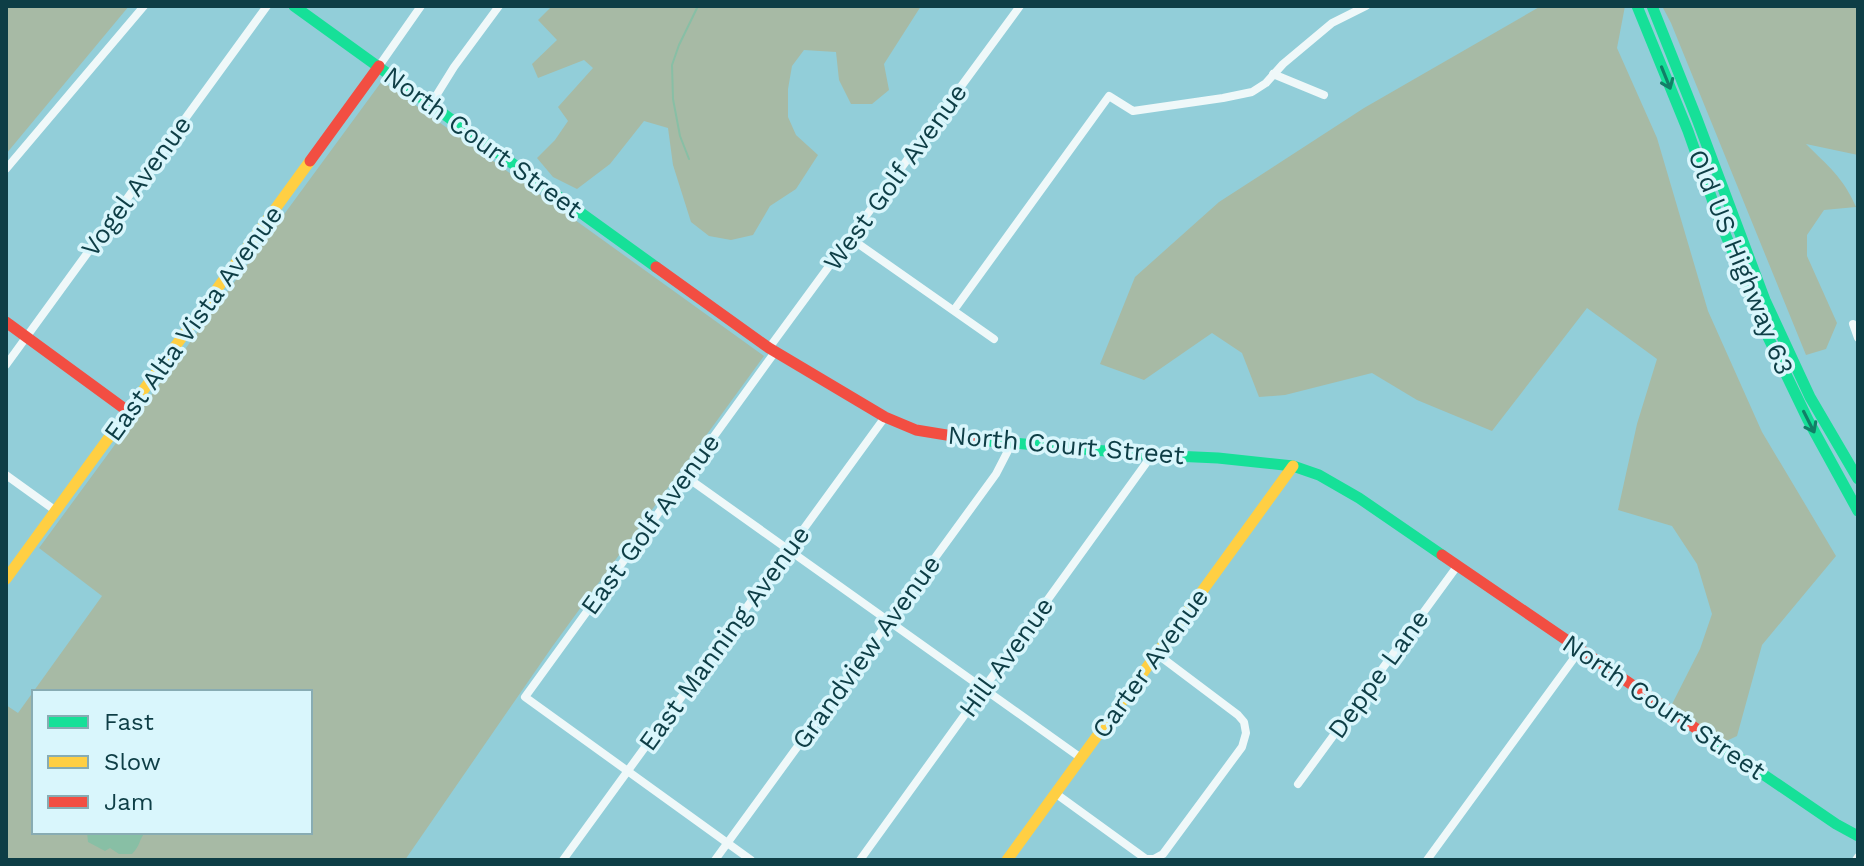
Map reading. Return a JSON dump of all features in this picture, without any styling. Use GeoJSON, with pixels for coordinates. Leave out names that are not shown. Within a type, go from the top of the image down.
{"type":"FeatureCollection","features":[{"type":"Feature","properties":{"kind":"main road","name":"North Court Street"},"geometry":{"type":"LineString","coordinates":[[294,6],[772,350],[885,417],[916,430],[980,440],[1218,458],[1293,466],[1319,475],[1353,493],[1808,806],[1858,836]]}},
{"type":"Feature","properties":{"kind":"main road","name":"Old US Highway 63"},"geometry":{"type":"LineString","coordinates":[[1637,6],[1756,308],[1808,420],[1858,511]]}},
{"type":"Feature","properties":{"kind":"main road"},"geometry":{"type":"LineString","coordinates":[[1652,6],[1765,300],[1810,397],[1858,479]]}},
{"type":"Feature","properties":{"kind":"main road","name":"East Alta Vista Avenue"},"geometry":{"type":"LineString","coordinates":[[6,579],[379,66]]}},
{"type":"Feature","properties":{"kind":"main road"},"geometry":{"type":"LineString","coordinates":[[6,322],[129,412]]}},
{"type":"Feature","properties":{"kind":"main road","name":"Carter Avenue"},"geometry":{"type":"LineString","coordinates":[[1007,860],[1293,466]]}},
{"type":"Feature","properties":{"kind":"street"},"geometry":{"type":"LineString","coordinates":[[6,169],[144,6]]}},
{"type":"Feature","properties":{"kind":"street","name":"Vogel Avenue"},"geometry":{"type":"LineString","coordinates":[[6,365],[267,6]]}},
{"type":"Feature","properties":{"kind":"street"},"geometry":{"type":"LineString","coordinates":[[379,66],[421,6]]}},
{"type":"Feature","properties":{"kind":"street"},"geometry":{"type":"LineString","coordinates":[[431,104],[499,6]]}},
{"type":"Feature","properties":{"kind":"street"},"geometry":{"type":"LineString","coordinates":[[954,310],[1109,96],[1133,111],[1252,92],[1332,23],[1366,6]]}},
{"type":"Feature","properties":{"kind":"street","name":"West Golf Avenue"},"geometry":{"type":"LineString","coordinates":[[772,350],[1016,7]]}},
{"type":"Feature","properties":{"kind":"street"},"geometry":{"type":"LineString","coordinates":[[1273,74],[1324,95]]}},
{"type":"Feature","properties":{"kind":"street"},"geometry":{"type":"LineString","coordinates":[[850,238],[994,339]]}},
{"type":"Feature","properties":{"kind":"street"},"geometry":{"type":"LineString","coordinates":[[1853,324],[1858,338]]}},
{"type":"Feature","properties":{"kind":"street","name":"East Golf Avenue"},"geometry":{"type":"LineString","coordinates":[[628,771],[525,697],[772,350]]}},
{"type":"Feature","properties":{"kind":"street","name":"East Manning Avenue"},"geometry":{"type":"LineString","coordinates":[[563,860],[885,417]]}},
{"type":"Feature","properties":{"kind":"street","name":"Grandview Avenue"},"geometry":{"type":"LineString","coordinates":[[715,860],[996,474],[1013,441]]}},
{"type":"Feature","properties":{"kind":"street","name":"Hill Avenue"},"geometry":{"type":"LineString","coordinates":[[860,860],[1152,455]]}},
{"type":"Feature","properties":{"kind":"street"},"geometry":{"type":"LineString","coordinates":[[6,475],[56,511]]}},
{"type":"Feature","properties":{"kind":"street"},"geometry":{"type":"LineString","coordinates":[[685,476],[1081,758]]}},
{"type":"Feature","properties":{"kind":"street","name":"Deppe Lane"},"geometry":{"type":"LineString","coordinates":[[1298,784],[1458,565]]}},
{"type":"Feature","properties":{"kind":"street"},"geometry":{"type":"LineString","coordinates":[[1427,860],[1580,650]]}},
{"type":"Feature","properties":{"kind":"street"},"geometry":{"type":"LineString","coordinates":[[1055,793],[1146,859],[1155,860],[1163,854],[1193,814],[1242,747],[1246,733],[1244,722],[1157,654]]}},
{"type":"Feature","properties":{"kind":"street"},"geometry":{"type":"LineString","coordinates":[[628,771],[751,860]]}},
{"type":"Feature","properties":{"kind":"shaded area"},"geometry":{"type":"Polygon","coordinates":[[[6,6],[129,6],[6,154],[6,6]]]}},
{"type":"Feature","properties":{"kind":"shaded area"},"geometry":{"type":"Polygon","coordinates":[[[552,6],[921,6],[884,64],[889,90],[872,104],[851,104],[839,80],[836,52],[804,50],[792,66],[788,117],[796,135],[818,155],[796,189],[770,206],[753,235],[731,240],[709,236],[691,222],[673,165],[668,128],[644,121],[610,164],[577,189],[553,177],[537,158],[568,121],[558,107],[593,68],[584,60],[538,78],[532,64],[557,40],[538,20],[552,6]]]}},
{"type":"Feature","properties":{"kind":"shaded area"},"geometry":{"type":"Polygon","coordinates":[[[1541,6],[1625,6],[1617,48],[1657,138],[1708,311],[1762,432],[1836,556],[1762,645],[1737,736],[1720,744],[1669,710],[1700,649],[1712,614],[1697,564],[1672,526],[1618,510],[1637,424],[1657,359],[1587,308],[1492,431],[1417,400],[1372,373],[1285,395],[1259,397],[1242,353],[1212,333],[1144,380],[1100,364],[1135,277],[1219,202],[1364,108],[1541,6]]]}},
{"type":"Feature","properties":{"kind":"shaded area"},"geometry":{"type":"Polygon","coordinates":[[[1662,6],[1858,6],[1858,155],[1806,144],[1840,180],[1856,207],[1824,210],[1807,235],[1807,256],[1837,323],[1826,349],[1806,355],[1662,6]]]}},
{"type":"Feature","properties":{"kind":"shaded area"},"geometry":{"type":"Polygon","coordinates":[[[382,81],[764,356],[552,647],[405,860],[6,860],[6,705],[18,713],[32,694],[32,834],[312,834],[312,690],[35,690],[102,596],[39,548],[382,81]]]}},
{"type":"Feature","properties":{"kind":"shaded area"},"geometry":{"type":"Polygon","coordinates":[[[87,834],[144,834],[132,854],[119,854],[110,848],[105,851],[88,842],[87,834]]]}},
{"type":"Feature","properties":{"kind":"waterway"},"geometry":{"type":"LineString","coordinates":[[689,159],[680,136],[673,99],[672,65],[698,6]]}},
{"type":"Feature","properties":{"kind":"traffic: fast"},"geometry":{"type":"LineString","coordinates":[[294,6],[656,267]]}},
{"type":"Feature","properties":{"kind":"traffic: fast"},"geometry":{"type":"LineString","coordinates":[[1637,6],[1768,337],[1808,420],[1858,511]]}},
{"type":"Feature","properties":{"kind":"traffic: fast"},"geometry":{"type":"LineString","coordinates":[[1652,6],[1765,300],[1810,397],[1858,479]]}},
{"type":"Feature","properties":{"kind":"traffic: fast"},"geometry":{"type":"LineString","coordinates":[[977,440],[1293,466],[1319,475],[1359,498],[1442,555]]}},
{"type":"Feature","properties":{"kind":"traffic: fast"},"geometry":{"type":"LineString","coordinates":[[1707,736],[1858,836]]}},
{"type":"Feature","properties":{"kind":"traffic: slow"},"geometry":{"type":"LineString","coordinates":[[6,579],[310,161]]}},
{"type":"Feature","properties":{"kind":"traffic: slow"},"geometry":{"type":"LineString","coordinates":[[1007,860],[1293,466]]}},
{"type":"Feature","properties":{"kind":"traffic: jam"},"geometry":{"type":"LineString","coordinates":[[310,161],[379,66]]}},
{"type":"Feature","properties":{"kind":"traffic: jam"},"geometry":{"type":"LineString","coordinates":[[656,267],[769,348],[885,417],[916,430],[977,440]]}},
{"type":"Feature","properties":{"kind":"traffic: jam"},"geometry":{"type":"LineString","coordinates":[[6,322],[129,412]]}},
{"type":"Feature","properties":{"kind":"traffic: jam"},"geometry":{"type":"LineString","coordinates":[[1442,555],[1707,736]]}}]}
